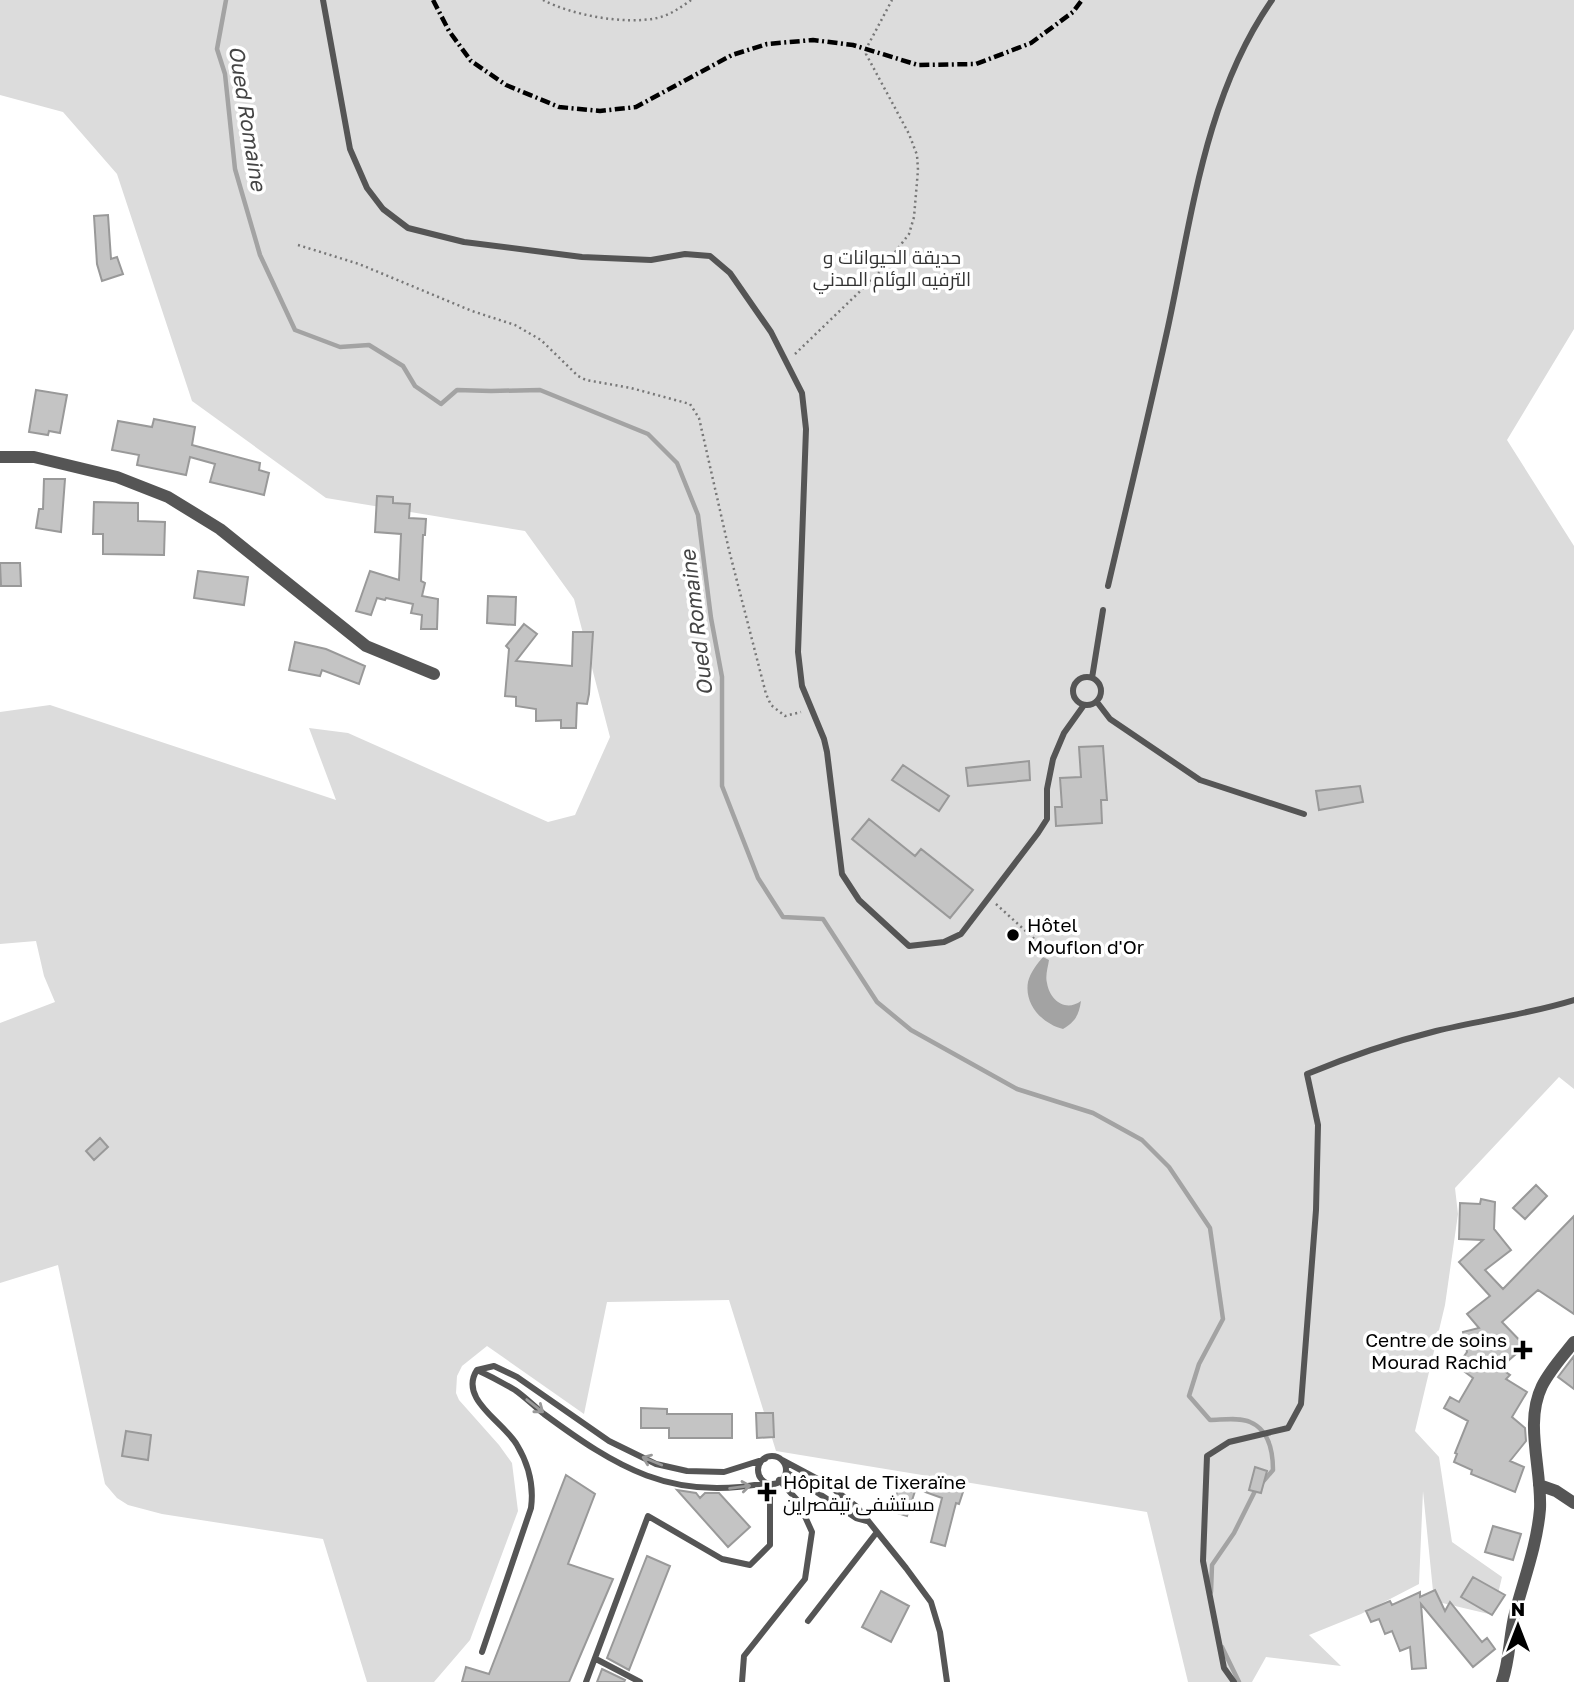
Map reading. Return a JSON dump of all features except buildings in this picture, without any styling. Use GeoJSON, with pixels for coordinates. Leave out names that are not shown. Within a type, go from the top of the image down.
{"type":"FeatureCollection","features":[{"type":"Feature","properties":{"kind":"street"},"geometry":{"type":"LineString","coordinates":[[0,457],[34,457],[93,471],[117,477],[168,497],[220,529],[366,646],[434,674]]}},
{"type":"Feature","properties":{"kind":"street"},"geometry":{"type":"LineString","coordinates":[[1502,1682],[1540,1509],[1535,1437],[1537,1400],[1553,1369],[1574,1342]]}},
{"type":"Feature","properties":{"kind":"street"},"geometry":{"type":"LineString","coordinates":[[1539,1485],[1556,1491],[1574,1503]]}},
{"type":"Feature","properties":{"kind":"lane"},"geometry":{"type":"LineString","coordinates":[[323,0],[350,149],[367,188],[383,209],[396,220],[408,228],[436,237],[582,257],[651,260],[685,254],[710,256],[721,264],[771,332],[802,393],[806,414],[797,634],[802,686],[827,752],[842,874],[859,900],[909,946],[944,942],[961,934],[1047,819],[1047,789],[1053,759],[1064,733],[1084,705],[1097,702]]}},
{"type":"Feature","properties":{"kind":"lane"},"geometry":{"type":"LineString","coordinates":[[1108,586],[1207,143],[1225,92],[1246,45],[1272,0]]}},
{"type":"Feature","properties":{"kind":"lane"},"geometry":{"type":"LineString","coordinates":[[1097,702],[1101,689],[1092,678],[1103,610]]}},
{"type":"Feature","properties":{"kind":"lane"},"geometry":{"type":"LineString","coordinates":[[1084,705],[1076,700],[1073,688],[1083,678],[1092,678]]}},
{"type":"Feature","properties":{"kind":"lane"},"geometry":{"type":"LineString","coordinates":[[1097,702],[1110,719],[1200,780],[1304,814]]}},
{"type":"Feature","properties":{"kind":"lane"},"geometry":{"type":"LineString","coordinates":[[1234,1682],[1224,1668],[1203,1560],[1207,1456],[1229,1442],[1288,1427],[1301,1404],[1316,1210],[1318,1125],[1307,1074],[1434,1031],[1574,1000]]}},
{"type":"Feature","properties":{"kind":"lane"},"geometry":{"type":"LineString","coordinates":[[482,1652],[531,1508],[533,1491],[528,1469],[518,1446],[504,1427],[480,1404],[472,1391],[472,1378],[477,1370],[494,1366],[517,1377],[609,1441],[656,1464],[687,1471],[724,1472],[773,1457],[827,1484],[857,1507],[931,1602],[940,1632],[947,1682]]}},
{"type":"Feature","properties":{"kind":"lane"},"geometry":{"type":"LineString","coordinates":[[477,1370],[515,1390],[605,1456],[636,1473],[663,1482],[693,1487],[736,1489],[775,1485],[787,1469],[782,1460]]}},
{"type":"Feature","properties":{"kind":"lane"},"geometry":{"type":"LineString","coordinates":[[586,1682],[649,1516],[722,1559],[750,1565],[770,1545],[768,1484],[758,1473],[765,1459]]}},
{"type":"Feature","properties":{"kind":"lane"},"geometry":{"type":"LineString","coordinates":[[786,1472],[856,1518],[867,1521]]}},
{"type":"Feature","properties":{"kind":"lane"},"geometry":{"type":"LineString","coordinates":[[742,1682],[744,1656],[805,1579],[812,1532],[798,1501],[779,1480]]}},
{"type":"Feature","properties":{"kind":"lane"},"geometry":{"type":"LineString","coordinates":[[808,1621],[877,1532]]}},
{"type":"Feature","properties":{"kind":"lane"},"geometry":{"type":"LineString","coordinates":[[596,1659],[640,1682]]}},
{"type":"Feature","properties":{"kind":"path"},"geometry":{"type":"LineString","coordinates":[[542,0],[594,16],[632,20],[658,18],[674,12],[691,0]]}},
{"type":"Feature","properties":{"kind":"path"},"geometry":{"type":"LineString","coordinates":[[788,361],[879,273],[900,248],[912,225],[916,199],[917,155],[913,142],[866,54],[866,49],[892,0]]}},
{"type":"Feature","properties":{"kind":"path"},"geometry":{"type":"LineString","coordinates":[[298,245],[359,264],[494,320],[515,325],[541,340],[578,376],[586,380],[631,388],[690,404],[696,409],[766,694],[771,705],[785,716],[810,708]]}},
{"type":"Feature","properties":{"kind":"path"},"geometry":{"type":"LineString","coordinates":[[988,897],[1041,945]]}},
{"type":"Feature","properties":{"kind":"green space","name":"حديقة الحيوانات و الترفيه الوئام المدني"},"geometry":{"type":"Polygon","coordinates":[[[0,0],[1574,0],[1574,329],[1507,440],[1574,546],[1574,1089],[1559,1077],[1455,1188],[1458,1214],[1445,1305],[1415,1431],[1439,1457],[1452,1542],[1502,1577],[1493,1615],[1434,1601],[1423,1491],[1419,1584],[1361,1614],[1309,1635],[1341,1666],[1266,1657],[1252,1682],[1188,1682],[1147,1512],[776,1451],[729,1300],[607,1302],[584,1414],[487,1346],[462,1366],[457,1376],[456,1393],[512,1463],[518,1511],[470,1640],[434,1682],[367,1682],[323,1539],[162,1514],[128,1505],[117,1498],[105,1484],[58,1265],[0,1283],[0,1023],[55,1002],[44,976],[36,941],[0,944],[0,712],[50,705],[336,800],[309,728],[348,733],[548,822],[575,815],[610,737],[574,599],[525,531],[326,498],[192,401],[117,174],[63,112],[0,95],[0,0]]]}},
{"type":"Feature","properties":{"kind":"shaded area"},"geometry":{"type":"Polygon","coordinates":[[[1043,957],[1049,960],[1046,980],[1055,1000],[1064,1005],[1081,1001],[1076,1018],[1063,1029],[1042,1018],[1029,998],[1029,979],[1043,957]]]}},
{"type":"Feature","properties":{"kind":"waterway","name":"Oued Romaine"},"geometry":{"type":"LineString","coordinates":[[226,0],[217,49],[225,74],[235,169],[260,255],[295,330],[340,347],[369,345],[403,366],[415,386],[441,404],[457,390],[540,390],[648,434],[677,463],[698,515],[711,618],[722,677],[722,786],[758,878],[783,917],[823,919],[877,1002],[911,1030],[1017,1089],[1093,1113],[1142,1140],[1169,1167],[1210,1228],[1223,1319],[1199,1364],[1189,1396],[1210,1420],[1241,1420],[1262,1430],[1269,1442],[1273,1470],[1255,1491],[1234,1533],[1212,1565],[1211,1592]]}},
{"type":"Feature","properties":{"kind":"waterway","name":"Oued Romaine"},"geometry":{"type":"LineString","coordinates":[[1222,1647],[1239,1682]]}},
{"type":"Feature","properties":{"kind":"railway"},"geometry":{"type":"LineString","coordinates":[[433,0],[449,31],[471,61],[506,85],[559,107],[600,111],[636,107],[732,55],[767,44],[813,40],[853,45],[918,65],[976,64],[1031,43],[1073,12],[1082,0]]}},
{"type":"Feature","properties":{"kind":"place","name":"Hôtel Mouflon d'Or"},"geometry":{"type":"Point","coordinates":[1013,935]}},
{"type":"Feature","properties":{"kind":"place","name":"Centre de soins Mourad Rachid"},"geometry":{"type":"Point","coordinates":[1523,1350]}},
{"type":"Feature","properties":{"kind":"place","name":"Hôpital de Tixeraïne مستشفى تيقصراين"},"geometry":{"type":"Point","coordinates":[767,1492]}}]}
